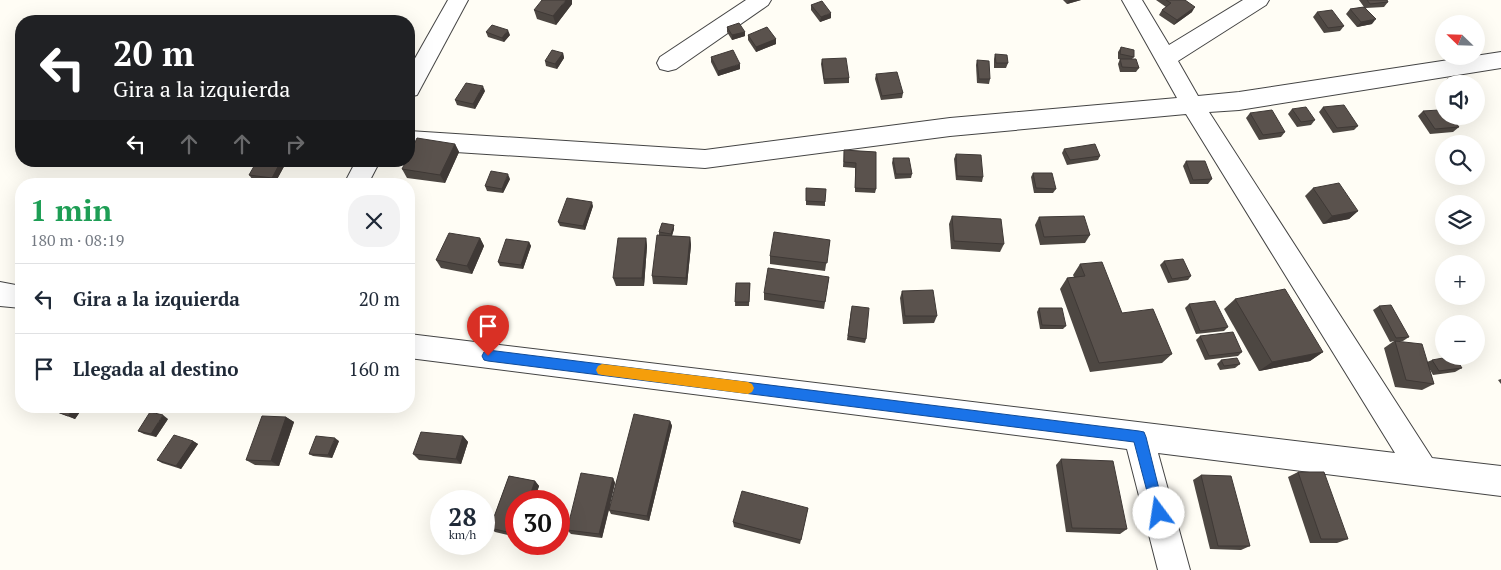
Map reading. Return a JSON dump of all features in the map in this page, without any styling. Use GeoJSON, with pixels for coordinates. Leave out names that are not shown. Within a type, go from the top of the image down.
{"type":"FeatureCollection","features":[{"type":"Feature","properties":{"kind":"street"},"geometry":{"type":"LineString","coordinates":[[415,78],[458,0]]}},
{"type":"Feature","properties":{"kind":"street"},"geometry":{"type":"LineString","coordinates":[[668,63],[761,0]]}},
{"type":"Feature","properties":{"kind":"street"},"geometry":{"type":"LineString","coordinates":[[1132,0],[1192,105],[1423,471]]}},
{"type":"Feature","properties":{"kind":"street"},"geometry":{"type":"LineString","coordinates":[[1165,58],[1259,0]]}},
{"type":"Feature","properties":{"kind":"street"},"geometry":{"type":"LineString","coordinates":[[415,140],[705,159],[950,127],[1239,101],[1501,60]]}},
{"type":"Feature","properties":{"kind":"street"},"geometry":{"type":"LineString","coordinates":[[0,294],[15,296]]}},
{"type":"Feature","properties":{"kind":"street"},"geometry":{"type":"LineString","coordinates":[[415,347],[1501,481]]}},
{"type":"Feature","properties":{"kind":"street"},"geometry":{"type":"LineString","coordinates":[[1139,437],[1174,570]]}},
{"type":"Feature","properties":{"kind":"building"},"geometry":{"type":"Polygon","coordinates":[[[542,0],[566,0],[553,16],[534,10],[542,0]]]}},
{"type":"Feature","properties":{"kind":"building"},"geometry":{"type":"Polygon","coordinates":[[[1166,0],[1185,0],[1195,7],[1177,20],[1162,10],[1171,3],[1166,0]]]}},
{"type":"Feature","properties":{"kind":"building"},"geometry":{"type":"Polygon","coordinates":[[[1367,0],[1387,0],[1388,2],[1370,4],[1367,0]]]}},
{"type":"Feature","properties":{"kind":"building"},"geometry":{"type":"Polygon","coordinates":[[[822,1],[831,13],[821,17],[811,5],[822,1]]]}},
{"type":"Feature","properties":{"kind":"building"},"geometry":{"type":"Polygon","coordinates":[[[1364,7],[1376,19],[1361,22],[1350,9],[1364,7]]]}},
{"type":"Feature","properties":{"kind":"building"},"geometry":{"type":"Polygon","coordinates":[[[1332,10],[1344,26],[1328,28],[1317,12],[1332,10]]]}},
{"type":"Feature","properties":{"kind":"building"},"geometry":{"type":"Polygon","coordinates":[[[739,23],[745,32],[732,35],[727,27],[739,23]]]}},
{"type":"Feature","properties":{"kind":"building"},"geometry":{"type":"Polygon","coordinates":[[[492,25],[508,30],[502,38],[486,32],[492,25]]]}},
{"type":"Feature","properties":{"kind":"building"},"geometry":{"type":"Polygon","coordinates":[[[767,27],[776,39],[756,47],[748,35],[767,27]]]}},
{"type":"Feature","properties":{"kind":"building"},"geometry":{"type":"Polygon","coordinates":[[[1121,47],[1134,50],[1134,57],[1120,54],[1121,47]]]}},
{"type":"Feature","properties":{"kind":"building"},"geometry":{"type":"Polygon","coordinates":[[[552,50],[563,53],[555,64],[545,61],[552,50]]]}},
{"type":"Feature","properties":{"kind":"building"},"geometry":{"type":"Polygon","coordinates":[[[733,50],[740,64],[718,71],[711,57],[733,50]]]}},
{"type":"Feature","properties":{"kind":"building"},"geometry":{"type":"Polygon","coordinates":[[[995,54],[1007,55],[1008,63],[996,63],[995,54]]]}},
{"type":"Feature","properties":{"kind":"building"},"geometry":{"type":"Polygon","coordinates":[[[846,58],[849,78],[824,79],[822,59],[846,58]]]}},
{"type":"Feature","properties":{"kind":"building"},"geometry":{"type":"Polygon","coordinates":[[[1120,59],[1136,59],[1139,68],[1122,67],[1120,59]]]}},
{"type":"Feature","properties":{"kind":"building"},"geometry":{"type":"Polygon","coordinates":[[[977,60],[989,61],[990,79],[979,79],[977,60]]]}},
{"type":"Feature","properties":{"kind":"building"},"geometry":{"type":"Polygon","coordinates":[[[897,72],[903,93],[882,96],[876,74],[897,72]]]}},
{"type":"Feature","properties":{"kind":"building"},"geometry":{"type":"Polygon","coordinates":[[[466,83],[483,86],[473,104],[455,100],[466,83]]]}},
{"type":"Feature","properties":{"kind":"building"},"geometry":{"type":"Polygon","coordinates":[[[1344,105],[1358,126],[1337,128],[1323,107],[1344,105]]]}},
{"type":"Feature","properties":{"kind":"building"},"geometry":{"type":"Polygon","coordinates":[[[1306,107],[1315,120],[1301,122],[1292,109],[1306,107]]]}},
{"type":"Feature","properties":{"kind":"building"},"geometry":{"type":"Polygon","coordinates":[[[1272,110],[1285,132],[1263,135],[1250,113],[1272,110]]]}},
{"type":"Feature","properties":{"kind":"building"},"geometry":{"type":"Polygon","coordinates":[[[1435,110],[1435,125],[1457,125],[1459,127],[1435,129],[1423,111],[1435,110]]]}},
{"type":"Feature","properties":{"kind":"building"},"geometry":{"type":"Polygon","coordinates":[[[417,138],[455,144],[440,175],[402,169],[403,167],[415,167],[415,142],[417,138]]]}},
{"type":"Feature","properties":{"kind":"building"},"geometry":{"type":"Polygon","coordinates":[[[1095,144],[1100,156],[1070,160],[1064,149],[1095,144]]]}},
{"type":"Feature","properties":{"kind":"building"},"geometry":{"type":"Polygon","coordinates":[[[844,150],[876,152],[876,189],[855,188],[856,163],[844,162],[844,150]]]}},
{"type":"Feature","properties":{"kind":"building"},"geometry":{"type":"Polygon","coordinates":[[[956,154],[981,155],[983,177],[957,176],[956,154]]]}},
{"type":"Feature","properties":{"kind":"building"},"geometry":{"type":"Polygon","coordinates":[[[893,158],[909,158],[912,174],[896,174],[893,158]]]}},
{"type":"Feature","properties":{"kind":"building"},"geometry":{"type":"Polygon","coordinates":[[[1186,161],[1205,161],[1212,179],[1193,180],[1186,161]]]}},
{"type":"Feature","properties":{"kind":"building"},"geometry":{"type":"Polygon","coordinates":[[[254,167],[278,167],[272,178],[249,175],[254,167]]]}},
{"type":"Feature","properties":{"kind":"building"},"geometry":{"type":"Polygon","coordinates":[[[491,171],[508,174],[502,189],[485,186],[491,171]]]}},
{"type":"Feature","properties":{"kind":"building"},"geometry":{"type":"Polygon","coordinates":[[[1033,173],[1052,173],[1056,189],[1036,188],[1033,173]]]}},
{"type":"Feature","properties":{"kind":"building"},"geometry":{"type":"Polygon","coordinates":[[[1339,183],[1358,211],[1332,216],[1313,188],[1339,183]]]}},
{"type":"Feature","properties":{"kind":"building"},"geometry":{"type":"Polygon","coordinates":[[[806,188],[826,189],[825,202],[806,201],[806,188]]]}},
{"type":"Feature","properties":{"kind":"building"},"geometry":{"type":"Polygon","coordinates":[[[567,198],[592,202],[583,226],[558,222],[567,198]]]}},
{"type":"Feature","properties":{"kind":"building"},"geometry":{"type":"Polygon","coordinates":[[[952,216],[1001,219],[1004,244],[954,241],[952,216]]]}},
{"type":"Feature","properties":{"kind":"building"},"geometry":{"type":"Polygon","coordinates":[[[1084,216],[1090,235],[1044,237],[1039,217],[1084,216]]]}},
{"type":"Feature","properties":{"kind":"building"},"geometry":{"type":"Polygon","coordinates":[[[662,223],[674,225],[671,234],[659,232],[662,223]]]}},
{"type":"Feature","properties":{"kind":"building"},"geometry":{"type":"Polygon","coordinates":[[[774,232],[830,240],[827,263],[770,256],[774,232]]]}},
{"type":"Feature","properties":{"kind":"building"},"geometry":{"type":"Polygon","coordinates":[[[449,233],[480,238],[467,266],[436,260],[449,233]]]}},
{"type":"Feature","properties":{"kind":"building"},"geometry":{"type":"Polygon","coordinates":[[[657,235],[690,237],[686,278],[652,276],[657,235]]]}},
{"type":"Feature","properties":{"kind":"building"},"geometry":{"type":"Polygon","coordinates":[[[618,238],[646,238],[642,278],[613,278],[618,238]]]}},
{"type":"Feature","properties":{"kind":"building"},"geometry":{"type":"Polygon","coordinates":[[[506,239],[529,242],[521,265],[498,262],[506,239]]]}},
{"type":"Feature","properties":{"kind":"building"},"geometry":{"type":"Polygon","coordinates":[[[1183,259],[1191,276],[1172,279],[1164,261],[1183,259]]]}},
{"type":"Feature","properties":{"kind":"building"},"geometry":{"type":"Polygon","coordinates":[[[1102,262],[1122,313],[1153,309],[1172,354],[1099,363],[1067,278],[1085,276],[1080,264],[1102,262]]]}},
{"type":"Feature","properties":{"kind":"building"},"geometry":{"type":"Polygon","coordinates":[[[768,268],[829,277],[825,302],[764,293],[768,268]]]}},
{"type":"Feature","properties":{"kind":"building"},"geometry":{"type":"Polygon","coordinates":[[[736,283],[750,283],[749,302],[735,302],[736,283]]]}},
{"type":"Feature","properties":{"kind":"building"},"geometry":{"type":"Polygon","coordinates":[[[1285,289],[1323,352],[1272,362],[1235,299],[1285,289]]]}},
{"type":"Feature","properties":{"kind":"building"},"geometry":{"type":"Polygon","coordinates":[[[933,290],[937,316],[905,316],[902,291],[933,290]]]}},
{"type":"Feature","properties":{"kind":"building"},"geometry":{"type":"Polygon","coordinates":[[[1215,301],[1228,327],[1200,331],[1189,304],[1215,301]]]}},
{"type":"Feature","properties":{"kind":"building"},"geometry":{"type":"Polygon","coordinates":[[[1391,305],[1409,337],[1396,338],[1379,306],[1391,305]]]}},
{"type":"Feature","properties":{"kind":"building"},"geometry":{"type":"Polygon","coordinates":[[[852,306],[869,308],[866,339],[848,336],[852,306]]]}},
{"type":"Feature","properties":{"kind":"building"},"geometry":{"type":"Polygon","coordinates":[[[1039,308],[1062,308],[1066,326],[1042,325],[1039,308]]]}},
{"type":"Feature","properties":{"kind":"building"},"geometry":{"type":"Polygon","coordinates":[[[1233,332],[1242,352],[1209,356],[1200,336],[1233,332]]]}},
{"type":"Feature","properties":{"kind":"building"},"geometry":{"type":"Polygon","coordinates":[[[1395,341],[1422,344],[1434,384],[1406,380],[1395,341]]]}},
{"type":"Feature","properties":{"kind":"building"},"geometry":{"type":"Polygon","coordinates":[[[1237,358],[1240,364],[1224,366],[1221,360],[1237,358]]]}},
{"type":"Feature","properties":{"kind":"building"},"geometry":{"type":"Polygon","coordinates":[[[1435,365],[1460,365],[1462,368],[1439,371],[1435,365]]]}},
{"type":"Feature","properties":{"kind":"building"},"geometry":{"type":"Polygon","coordinates":[[[60,413],[70,413],[68,416],[60,413]]]}},
{"type":"Feature","properties":{"kind":"building"},"geometry":{"type":"Polygon","coordinates":[[[149,413],[163,415],[151,434],[138,431],[149,413]]]}},
{"type":"Feature","properties":{"kind":"building"},"geometry":{"type":"Polygon","coordinates":[[[634,414],[670,421],[647,516],[609,510],[634,414]]]}},
{"type":"Feature","properties":{"kind":"building"},"geometry":{"type":"Polygon","coordinates":[[[262,416],[286,417],[271,461],[246,460],[262,416]]]}},
{"type":"Feature","properties":{"kind":"building"},"geometry":{"type":"Polygon","coordinates":[[[421,432],[463,436],[456,459],[413,454],[421,432]]]}},
{"type":"Feature","properties":{"kind":"building"},"geometry":{"type":"Polygon","coordinates":[[[174,435],[193,441],[176,466],[157,460],[174,435]]]}},
{"type":"Feature","properties":{"kind":"building"},"geometry":{"type":"Polygon","coordinates":[[[316,436],[335,438],[328,455],[309,454],[316,436]]]}},
{"type":"Feature","properties":{"kind":"building"},"geometry":{"type":"Polygon","coordinates":[[[1061,459],[1113,461],[1127,529],[1072,528],[1061,459]]]}},
{"type":"Feature","properties":{"kind":"building"},"geometry":{"type":"Polygon","coordinates":[[[1298,472],[1324,472],[1348,539],[1321,539],[1298,472]]]}},
{"type":"Feature","properties":{"kind":"building"},"geometry":{"type":"Polygon","coordinates":[[[581,473],[613,478],[599,534],[570,530],[570,518],[581,473]]]}},
{"type":"Feature","properties":{"kind":"building"},"geometry":{"type":"Polygon","coordinates":[[[1201,475],[1231,476],[1250,546],[1218,546],[1201,475]]]}},
{"type":"Feature","properties":{"kind":"building"},"geometry":{"type":"Polygon","coordinates":[[[509,476],[535,481],[532,490],[505,490],[505,531],[495,529],[495,514],[509,476]]]}},
{"type":"Feature","properties":{"kind":"building"},"geometry":{"type":"Polygon","coordinates":[[[742,491],[808,508],[801,540],[733,522],[742,491]]]}},
{"type":"Feature","properties":{"kind":"slow traffic"},"geometry":{"type":"LineString","coordinates":[[602,370],[748,388]]}},
{"type":"Feature","properties":{"kind":"route"},"geometry":{"type":"LineString","coordinates":[[488,356],[1139,437],[1159,513]]}}]}
